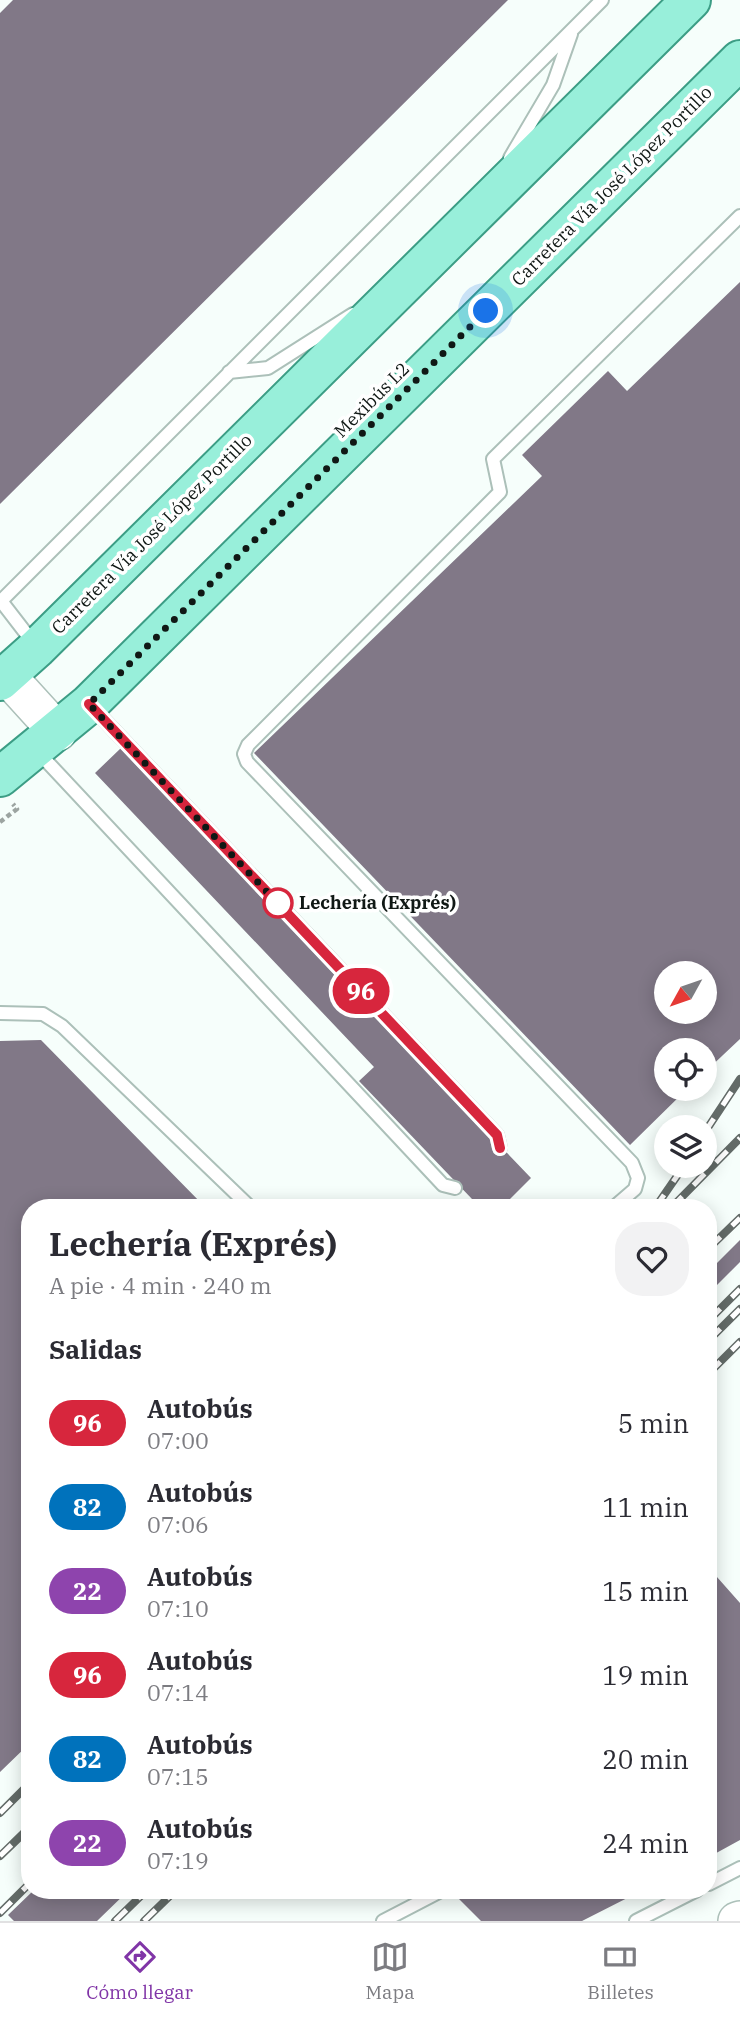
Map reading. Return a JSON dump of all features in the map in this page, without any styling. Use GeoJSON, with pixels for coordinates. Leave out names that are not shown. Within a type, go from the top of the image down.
{"type":"FeatureCollection","features":[{"type":"Feature","properties":{"kind":"main road","name":"Carretera Vía José López Portillo"},"geometry":{"type":"LineString","coordinates":[[8,684],[37,648],[691,0]]}},
{"type":"Feature","properties":{"kind":"main road","name":"Carretera Vía José López Portillo"},"geometry":{"type":"LineString","coordinates":[[8,793],[54,724],[740,60]]}},
{"type":"Feature","properties":{"kind":"main road"},"geometry":{"type":"LineString","coordinates":[[8,684],[54,724]]}},
{"type":"Feature","properties":{"kind":"lane"},"geometry":{"type":"LineString","coordinates":[[37,648],[0,601],[602,0]]}},
{"type":"Feature","properties":{"kind":"lane"},"geometry":{"type":"LineString","coordinates":[[486,203],[553,85],[572,30]]}},
{"type":"Feature","properties":{"kind":"lane"},"geometry":{"type":"LineString","coordinates":[[8,684],[533,176]]}},
{"type":"Feature","properties":{"kind":"lane"},"geometry":{"type":"LineString","coordinates":[[623,1199],[635,1189],[638,1178],[632,1163],[247,762],[244,754],[248,746],[500,492],[493,460],[740,216]]}},
{"type":"Feature","properties":{"kind":"lane"},"geometry":{"type":"LineString","coordinates":[[229,373],[268,368],[287,358],[337,322],[399,289]]}},
{"type":"Feature","properties":{"kind":"lane"},"geometry":{"type":"LineString","coordinates":[[54,724],[497,1135],[500,1148]]}},
{"type":"Feature","properties":{"kind":"lane"},"geometry":{"type":"LineString","coordinates":[[54,724],[443,1185],[455,1188]]}},
{"type":"Feature","properties":{"kind":"lane"},"geometry":{"type":"LineString","coordinates":[[0,1013],[43,1014],[62,1026],[242,1199]]}},
{"type":"Feature","properties":{"kind":"lane"},"geometry":{"type":"LineString","coordinates":[[717,1880],[740,1868]]}},
{"type":"Feature","properties":{"kind":"lane"},"geometry":{"type":"LineString","coordinates":[[383,1921],[425,1899]]}},
{"type":"Feature","properties":{"kind":"lane"},"geometry":{"type":"LineString","coordinates":[[635,1921],[679,1899]]}},
{"type":"Feature","properties":{"kind":"path"},"geometry":{"type":"LineString","coordinates":[[0,822],[8,793]]}},
{"type":"Feature","properties":{"kind":"building"},"geometry":{"type":"Polygon","coordinates":[[[13,0],[508,0],[0,504],[0,13],[13,0]]]}},
{"type":"Feature","properties":{"kind":"building"},"geometry":{"type":"Polygon","coordinates":[[[740,282],[740,1039],[717,1061],[717,1038],[654,1038],[654,1101],[675,1101],[661,1115],[654,1115],[654,1121],[630,1145],[254,753],[542,476],[522,455],[608,371],[627,391],[740,282]]]}},
{"type":"Feature","properties":{"kind":"building","name":"Lechería (Exprés)"},"geometry":{"type":"Polygon","coordinates":[[[121,748],[531,1178],[510,1199],[472,1199],[359,1081],[374,1067],[95,773],[121,748]]]}},
{"type":"Feature","properties":{"kind":"building"},"geometry":{"type":"Polygon","coordinates":[[[41,1040],[197,1199],[21,1199],[21,1752],[0,1772],[0,1041],[41,1040]]]}},
{"type":"Feature","properties":{"kind":"building"},"geometry":{"type":"Polygon","coordinates":[[[740,1240],[740,1262],[717,1285],[717,1263],[740,1240]]]}},
{"type":"Feature","properties":{"kind":"building"},"geometry":{"type":"Polygon","coordinates":[[[717,1577],[740,1603],[740,1840],[717,1853],[717,1577]]]}},
{"type":"Feature","properties":{"kind":"building"},"geometry":{"type":"Polygon","coordinates":[[[25,1899],[120,1899],[97,1921],[14,1921],[8,1915],[25,1899]]]}},
{"type":"Feature","properties":{"kind":"building"},"geometry":{"type":"Polygon","coordinates":[[[459,1899],[625,1899],[582,1921],[481,1921],[459,1899]]]}},
{"type":"Feature","properties":{"kind":"railway"},"geometry":{"type":"LineString","coordinates":[[716,1115],[740,1079]]}},
{"type":"Feature","properties":{"kind":"railway"},"geometry":{"type":"LineString","coordinates":[[680,1199],[740,1138]]}},
{"type":"Feature","properties":{"kind":"railway"},"geometry":{"type":"LineString","coordinates":[[661,1199],[676,1178]]}},
{"type":"Feature","properties":{"kind":"railway"},"geometry":{"type":"LineString","coordinates":[[717,1240],[740,1218]]}},
{"type":"Feature","properties":{"kind":"railway"},"geometry":{"type":"LineString","coordinates":[[717,1312],[740,1289]]}},
{"type":"Feature","properties":{"kind":"railway"},"geometry":{"type":"LineString","coordinates":[[717,1332],[740,1309]]}},
{"type":"Feature","properties":{"kind":"railway"},"geometry":{"type":"LineString","coordinates":[[717,1365],[740,1342]]}},
{"type":"Feature","properties":{"kind":"railway"},"geometry":{"type":"LineString","coordinates":[[0,1813],[21,1792]]}},
{"type":"Feature","properties":{"kind":"railway"},"geometry":{"type":"LineString","coordinates":[[0,1856],[21,1836]]}},
{"type":"Feature","properties":{"kind":"railway"},"geometry":{"type":"LineString","coordinates":[[0,1913],[21,1892]]}},
{"type":"Feature","properties":{"kind":"railway"},"geometry":{"type":"LineString","coordinates":[[115,1921],[138,1899]]}},
{"type":"Feature","properties":{"kind":"railway"},"geometry":{"type":"LineString","coordinates":[[144,1921],[167,1899]]}},
{"type":"Feature","properties":{"kind":"bus line","name":"96"},"geometry":{"type":"LineString","coordinates":[[89,704],[497,1135],[500,1148]]}},
{"type":"Feature","properties":{"kind":"place","name":"Lechería (Exprés)"},"geometry":{"type":"Point","coordinates":[278,903]}},
{"type":"Feature","properties":{"kind":"route"},"geometry":{"type":"LineString","coordinates":[[278,903],[285,911],[89,704],[486,311]]}}]}
